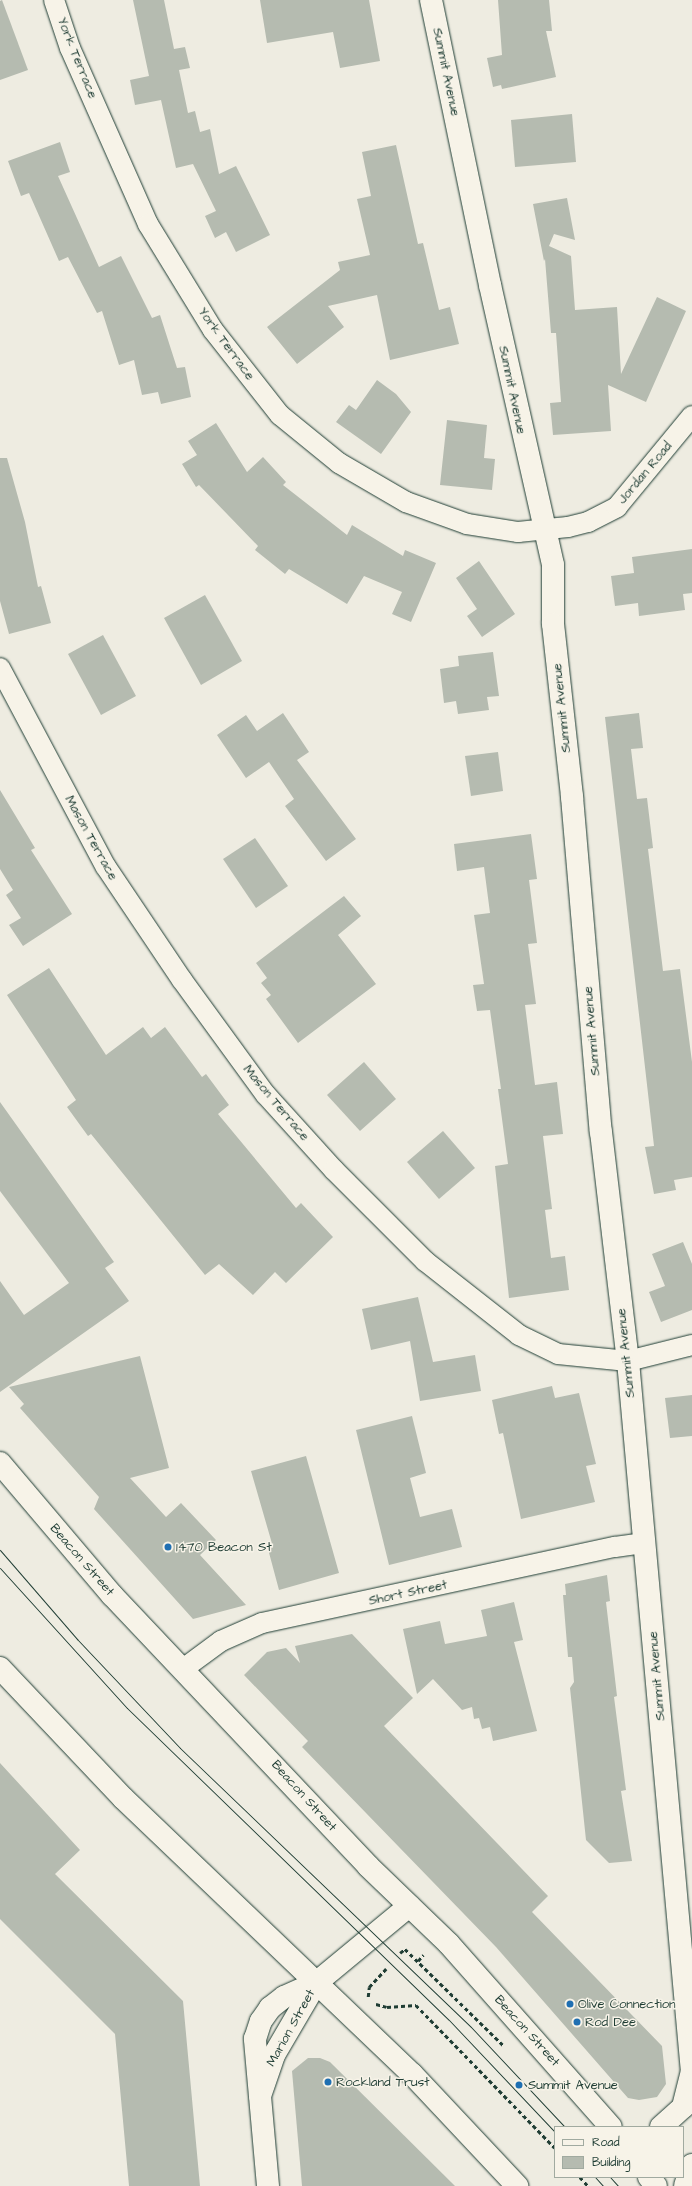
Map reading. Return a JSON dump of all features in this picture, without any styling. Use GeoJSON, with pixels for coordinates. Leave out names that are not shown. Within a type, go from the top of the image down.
{"type":"FeatureCollection","features":[{"type":"Feature","properties":{"kind":"street","name":"York Terrace"},"geometry":{"type":"LineString","coordinates":[[54,0],[70,48],[148,224],[213,330],[280,415],[339,463],[406,502],[467,524],[518,532],[544,529]]}},
{"type":"Feature","properties":{"kind":"street","name":"Summit Avenue"},"geometry":{"type":"LineString","coordinates":[[431,0],[553,565],[553,624],[572,797],[601,1132],[628,1361],[687,1962],[692,2073],[683,2107],[661,2126]]}},
{"type":"Feature","properties":{"kind":"street","name":"Jordan Road"},"geometry":{"type":"LineString","coordinates":[[544,529],[588,522],[617,507],[692,416]]}},
{"type":"Feature","properties":{"kind":"street","name":"Mason Terrace"},"geometry":{"type":"LineString","coordinates":[[0,668],[106,867],[182,980],[277,1107],[425,1261],[498,1321],[519,1335],[558,1354],[628,1361],[692,1345]]}},
{"type":"Feature","properties":{"kind":"street","name":"Beacon Street"},"geometry":{"type":"LineString","coordinates":[[0,1462],[112,1595],[516,2016],[610,2126]]}},
{"type":"Feature","properties":{"kind":"street","name":"Short Street"},"geometry":{"type":"LineString","coordinates":[[183,1669],[220,1641],[262,1623],[615,1547],[645,1543]]}},
{"type":"Feature","properties":{"kind":"street"},"geometry":{"type":"LineString","coordinates":[[0,1668],[123,1798],[417,2079],[517,2186]]}},
{"type":"Feature","properties":{"kind":"street","name":"Marion Street"},"geometry":{"type":"LineString","coordinates":[[268,2186],[255,2039],[261,2021],[284,1997],[316,1983],[409,1906]]}},
{"type":"Feature","properties":{"kind":"street"},"geometry":{"type":"LineString","coordinates":[[685,2186],[692,2165]]}},
{"type":"Feature","properties":{"kind":"street"},"geometry":{"type":"LineString","coordinates":[[650,2178],[656,2186]]}},
{"type":"Feature","properties":{"kind":"path"},"geometry":{"type":"LineString","coordinates":[[400,1953],[405,1949],[508,2050]]}},
{"type":"Feature","properties":{"kind":"path"},"geometry":{"type":"LineString","coordinates":[[418,1961],[424,1955]]}},
{"type":"Feature","properties":{"kind":"path"},"geometry":{"type":"LineString","coordinates":[[386,1969],[368,1987],[369,1998],[383,2007],[416,2005],[554,2147]]}},
{"type":"Feature","properties":{"kind":"path"},"geometry":{"type":"LineString","coordinates":[[581,2178],[588,2186]]}},
{"type":"Feature","properties":{"kind":"building"},"geometry":{"type":"Polygon","coordinates":[[[2,0],[28,70],[0,80],[0,1],[2,0]]]}},
{"type":"Feature","properties":{"kind":"building"},"geometry":{"type":"Polygon","coordinates":[[[133,0],[164,0],[174,49],[185,47],[190,68],[179,70],[188,113],[195,111],[200,132],[210,129],[219,174],[236,166],[270,235],[236,252],[226,232],[215,238],[205,216],[216,211],[193,164],[176,168],[161,100],[135,105],[130,80],[149,76],[133,0]]]}},
{"type":"Feature","properties":{"kind":"building"},"geometry":{"type":"Polygon","coordinates":[[[260,0],[369,0],[380,61],[340,68],[333,32],[267,43],[260,0]]]}},
{"type":"Feature","properties":{"kind":"building"},"geometry":{"type":"Polygon","coordinates":[[[498,0],[549,0],[552,31],[546,31],[556,77],[502,89],[501,85],[493,87],[487,58],[502,55],[498,0]]]}},
{"type":"Feature","properties":{"kind":"building"},"geometry":{"type":"Polygon","coordinates":[[[572,114],[576,162],[515,167],[511,120],[572,114]]]}},
{"type":"Feature","properties":{"kind":"building"},"geometry":{"type":"Polygon","coordinates":[[[60,142],[70,172],[58,176],[99,267],[121,256],[152,318],[160,315],[177,368],[185,367],[191,397],[161,404],[158,392],[142,395],[134,360],[119,365],[102,311],[97,313],[68,257],[59,261],[29,193],[21,196],[8,161],[60,142]]]}},
{"type":"Feature","properties":{"kind":"building"},"geometry":{"type":"Polygon","coordinates":[[[396,145],[418,244],[423,243],[439,310],[450,307],[459,344],[390,360],[377,295],[328,306],[344,327],[297,364],[267,327],[340,270],[338,262],[370,255],[357,199],[371,196],[362,152],[396,145]]]}},
{"type":"Feature","properties":{"kind":"building"},"geometry":{"type":"Polygon","coordinates":[[[567,198],[575,240],[554,234],[549,246],[571,256],[575,310],[617,307],[621,374],[657,297],[686,311],[646,402],[608,385],[611,431],[553,435],[550,403],[561,402],[556,333],[551,333],[545,259],[544,261],[533,204],[567,198]]]}},
{"type":"Feature","properties":{"kind":"building"},"geometry":{"type":"Polygon","coordinates":[[[377,380],[396,394],[411,412],[381,454],[336,422],[349,405],[356,410],[377,380]]]}},
{"type":"Feature","properties":{"kind":"building"},"geometry":{"type":"Polygon","coordinates":[[[447,420],[487,425],[484,458],[495,459],[492,490],[440,485],[447,420]]]}},
{"type":"Feature","properties":{"kind":"building"},"geometry":{"type":"Polygon","coordinates":[[[216,423],[247,472],[263,457],[286,482],[283,485],[347,535],[352,525],[403,556],[405,550],[436,563],[411,622],[392,614],[402,592],[364,576],[347,604],[289,569],[285,574],[255,550],[258,546],[199,485],[196,487],[182,464],[197,455],[188,441],[216,423]]]}},
{"type":"Feature","properties":{"kind":"building"},"geometry":{"type":"Polygon","coordinates":[[[0,458],[7,458],[25,522],[38,587],[41,586],[51,623],[9,634],[0,601],[0,458]]]}},
{"type":"Feature","properties":{"kind":"building"},"geometry":{"type":"Polygon","coordinates":[[[692,549],[692,593],[683,594],[685,610],[639,616],[638,603],[615,606],[611,576],[634,573],[632,557],[692,549]]]}},
{"type":"Feature","properties":{"kind":"building"},"geometry":{"type":"Polygon","coordinates":[[[479,561],[515,614],[482,637],[467,616],[477,609],[456,578],[479,561]]]}},
{"type":"Feature","properties":{"kind":"building"},"geometry":{"type":"Polygon","coordinates":[[[205,595],[242,661],[201,685],[164,618],[205,595]]]}},
{"type":"Feature","properties":{"kind":"building"},"geometry":{"type":"Polygon","coordinates":[[[103,635],[136,696],[101,715],[68,654],[103,635]]]}},
{"type":"Feature","properties":{"kind":"building"},"geometry":{"type":"Polygon","coordinates":[[[493,652],[499,696],[487,697],[489,710],[458,714],[456,701],[444,703],[440,669],[459,666],[458,656],[493,652]]]}},
{"type":"Feature","properties":{"kind":"building"},"geometry":{"type":"Polygon","coordinates":[[[283,713],[309,752],[297,760],[356,839],[326,861],[285,806],[294,799],[269,762],[246,778],[217,735],[246,715],[257,731],[283,713]]]}},
{"type":"Feature","properties":{"kind":"building"},"geometry":{"type":"Polygon","coordinates":[[[639,713],[643,748],[631,749],[637,799],[647,798],[653,848],[648,849],[663,971],[680,969],[692,1062],[692,1177],[674,1180],[676,1190],[654,1194],[645,1147],[654,1146],[605,717],[639,713]]]}},
{"type":"Feature","properties":{"kind":"building"},"geometry":{"type":"Polygon","coordinates":[[[498,752],[503,791],[471,796],[465,756],[498,752]]]}},
{"type":"Feature","properties":{"kind":"building"},"geometry":{"type":"Polygon","coordinates":[[[0,790],[35,848],[31,850],[72,914],[23,946],[9,925],[21,918],[6,895],[13,890],[0,869],[0,790]]]}},
{"type":"Feature","properties":{"kind":"building"},"geometry":{"type":"Polygon","coordinates":[[[531,834],[537,879],[529,880],[537,943],[528,944],[536,1004],[525,1005],[535,1085],[557,1082],[563,1134],[543,1136],[552,1209],[545,1210],[551,1258],[565,1256],[569,1290],[509,1298],[495,1166],[508,1164],[498,1089],[501,1089],[490,1010],[477,1011],[473,985],[484,984],[474,915],[490,913],[484,867],[457,871],[454,844],[531,834]]]}},
{"type":"Feature","properties":{"kind":"building"},"geometry":{"type":"Polygon","coordinates":[[[255,838],[288,886],[256,908],[223,859],[255,838]]]}},
{"type":"Feature","properties":{"kind":"building"},"geometry":{"type":"Polygon","coordinates":[[[344,896],[361,916],[338,935],[376,984],[298,1043],[266,999],[271,995],[261,983],[267,978],[256,963],[344,896]]]}},
{"type":"Feature","properties":{"kind":"building"},"geometry":{"type":"Polygon","coordinates":[[[49,968],[106,1055],[143,1027],[151,1038],[165,1027],[202,1077],[206,1074],[229,1105],[218,1114],[296,1208],[301,1203],[333,1237],[286,1283],[275,1272],[253,1295],[219,1264],[205,1275],[91,1134],[88,1136],[67,1107],[76,1100],[7,995],[49,968]]]}},
{"type":"Feature","properties":{"kind":"building"},"geometry":{"type":"Polygon","coordinates":[[[364,1062],[396,1099],[360,1131],[327,1095],[364,1062]]]}},
{"type":"Feature","properties":{"kind":"building"},"geometry":{"type":"Polygon","coordinates":[[[0,1102],[114,1262],[105,1268],[129,1301],[0,1392],[0,1281],[24,1315],[69,1283],[0,1191],[0,1102]]]}},
{"type":"Feature","properties":{"kind":"building"},"geometry":{"type":"Polygon","coordinates":[[[443,1131],[475,1168],[439,1199],[407,1162],[443,1131]]]}},
{"type":"Feature","properties":{"kind":"building"},"geometry":{"type":"Polygon","coordinates":[[[683,1242],[692,1264],[692,1310],[661,1322],[649,1292],[665,1286],[652,1254],[683,1242]]]}},
{"type":"Feature","properties":{"kind":"building"},"geometry":{"type":"Polygon","coordinates":[[[418,1297],[433,1362],[475,1355],[481,1391],[420,1401],[410,1341],[371,1350],[362,1309],[418,1297]]]}},
{"type":"Feature","properties":{"kind":"building"},"geometry":{"type":"Polygon","coordinates":[[[140,1356],[169,1468],[130,1478],[166,1517],[181,1503],[216,1540],[200,1555],[246,1605],[193,1619],[94,1509],[99,1497],[20,1408],[24,1404],[9,1387],[140,1356]]]}},
{"type":"Feature","properties":{"kind":"building"},"geometry":{"type":"Polygon","coordinates":[[[552,1386],[555,1398],[579,1393],[596,1464],[586,1466],[595,1502],[521,1519],[503,1433],[499,1434],[492,1400],[552,1386]]]}},
{"type":"Feature","properties":{"kind":"building"},"geometry":{"type":"Polygon","coordinates":[[[692,1395],[692,1436],[670,1438],[665,1398],[692,1395]]]}},
{"type":"Feature","properties":{"kind":"building"},"geometry":{"type":"Polygon","coordinates":[[[412,1416],[426,1473],[410,1478],[420,1517],[452,1509],[462,1547],[389,1565],[356,1430],[412,1416]]]}},
{"type":"Feature","properties":{"kind":"building"},"geometry":{"type":"Polygon","coordinates":[[[306,1456],[339,1573],[279,1590],[268,1549],[273,1547],[251,1471],[306,1456]]]}},
{"type":"Feature","properties":{"kind":"building"},"geometry":{"type":"Polygon","coordinates":[[[607,1575],[610,1601],[606,1602],[617,1696],[614,1697],[626,1790],[621,1791],[632,1861],[609,1863],[586,1840],[570,1688],[574,1682],[572,1657],[568,1657],[563,1595],[566,1595],[565,1584],[607,1575]]]}},
{"type":"Feature","properties":{"kind":"building"},"geometry":{"type":"Polygon","coordinates":[[[514,1602],[523,1640],[514,1642],[537,1731],[493,1741],[490,1727],[482,1729],[479,1718],[474,1719],[472,1707],[462,1710],[433,1679],[417,1694],[403,1629],[440,1621],[445,1644],[487,1636],[481,1610],[514,1602]]]}},
{"type":"Feature","properties":{"kind":"building"},"geometry":{"type":"Polygon","coordinates":[[[352,1634],[413,1698],[384,1726],[548,1896],[532,1912],[662,2046],[666,2084],[657,2097],[639,2100],[628,2098],[496,1947],[302,1747],[308,1741],[244,1675],[267,1652],[286,1648],[300,1663],[295,1646],[352,1634]]]}},
{"type":"Feature","properties":{"kind":"building"},"geometry":{"type":"Polygon","coordinates":[[[0,1763],[80,1850],[55,1874],[183,2001],[200,2186],[129,2186],[115,2034],[0,1919],[0,1763]]]}},
{"type":"Feature","properties":{"kind":"building"},"geometry":{"type":"Polygon","coordinates":[[[308,2058],[320,2058],[330,2062],[455,2186],[302,2186],[292,2071],[308,2058]]]}},
{"type":"Feature","properties":{"kind":"tram line"},"geometry":{"type":"LineString","coordinates":[[0,1550],[77,1639],[180,1748],[471,2027],[564,2126]]}},
{"type":"Feature","properties":{"kind":"tram line"},"geometry":{"type":"LineString","coordinates":[[0,1568],[127,1708],[449,2020],[554,2131]]}},
{"type":"Feature","properties":{"kind":"tram line"},"geometry":{"type":"LineString","coordinates":[[596,2178],[603,2186]]}},
{"type":"Feature","properties":{"kind":"tram line"},"geometry":{"type":"LineString","coordinates":[[611,2178],[618,2186]]}},
{"type":"Feature","properties":{"kind":"place","name":"1470 Beacon St"},"geometry":{"type":"Point","coordinates":[168,1547]}},
{"type":"Feature","properties":{"kind":"place","name":"Olive Connection"},"geometry":{"type":"Point","coordinates":[570,2004]}},
{"type":"Feature","properties":{"kind":"place","name":"Rod Dee"},"geometry":{"type":"Point","coordinates":[577,2022]}},
{"type":"Feature","properties":{"kind":"place","name":"Rockland Trust"},"geometry":{"type":"Point","coordinates":[328,2082]}},
{"type":"Feature","properties":{"kind":"place","name":"Summit Avenue"},"geometry":{"type":"Point","coordinates":[519,2085]}}]}
